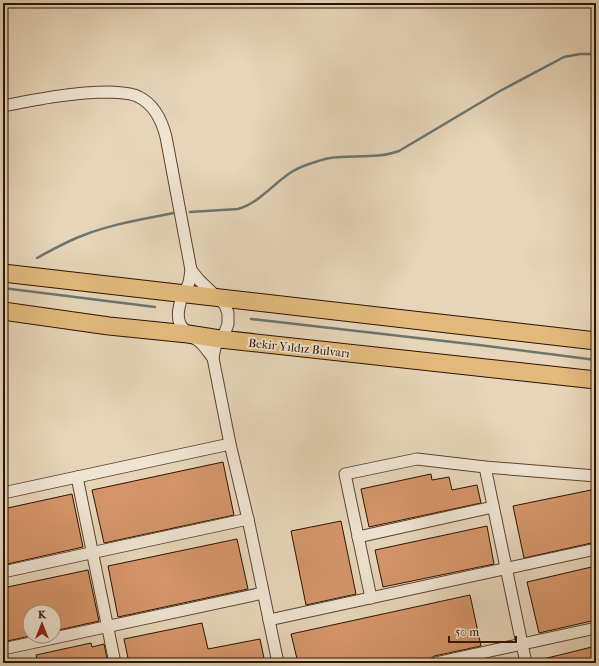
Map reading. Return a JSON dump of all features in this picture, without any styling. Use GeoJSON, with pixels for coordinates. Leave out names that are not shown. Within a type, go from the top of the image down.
{"type":"FeatureCollection","features":[{"type":"Feature","properties":{"kind":"main road"},"geometry":{"type":"LineString","coordinates":[[3,273],[596,341]]}},
{"type":"Feature","properties":{"kind":"main road","name":"Bekir Yıldız Bulvarı"},"geometry":{"type":"LineString","coordinates":[[3,311],[109,326],[188,334],[220,339],[596,380]]}},
{"type":"Feature","properties":{"kind":"street"},"geometry":{"type":"LineString","coordinates":[[3,106],[90,92],[125,93],[138,97],[150,105],[161,122],[166,137],[192,270],[189,284],[183,294],[178,311],[178,318],[181,326],[188,334],[202,344],[214,358]]}},
{"type":"Feature","properties":{"kind":"street"},"geometry":{"type":"LineString","coordinates":[[192,270],[199,280],[225,305],[228,313],[228,324],[225,332],[215,347],[214,358],[230,444],[248,519],[278,663]]}},
{"type":"Feature","properties":{"kind":"street"},"geometry":{"type":"LineString","coordinates":[[3,493],[230,444]]}},
{"type":"Feature","properties":{"kind":"street"},"geometry":{"type":"LineString","coordinates":[[371,598],[345,474],[417,459],[485,467],[596,476]]}},
{"type":"Feature","properties":{"kind":"street"},"geometry":{"type":"LineString","coordinates":[[485,467],[526,663]]}},
{"type":"Feature","properties":{"kind":"street"},"geometry":{"type":"LineString","coordinates":[[77,477],[116,663]]}},
{"type":"Feature","properties":{"kind":"street"},"geometry":{"type":"LineString","coordinates":[[358,537],[494,507]]}},
{"type":"Feature","properties":{"kind":"street"},"geometry":{"type":"LineString","coordinates":[[3,572],[248,519]]}},
{"type":"Feature","properties":{"kind":"street"},"geometry":{"type":"LineString","coordinates":[[269,620],[596,549]]}},
{"type":"Feature","properties":{"kind":"street"},"geometry":{"type":"LineString","coordinates":[[3,649],[263,593]]}},
{"type":"Feature","properties":{"kind":"street"},"geometry":{"type":"LineString","coordinates":[[435,663],[596,628]]}},
{"type":"Feature","properties":{"kind":"building"},"geometry":{"type":"Polygon","coordinates":[[[223,462],[234,515],[104,543],[92,490],[223,462]]]}},
{"type":"Feature","properties":{"kind":"building"},"geometry":{"type":"Polygon","coordinates":[[[431,474],[432,480],[449,477],[452,490],[477,485],[481,503],[369,527],[361,489],[431,474]]]}},
{"type":"Feature","properties":{"kind":"building"},"geometry":{"type":"Polygon","coordinates":[[[591,490],[593,502],[596,502],[596,542],[524,558],[513,506],[591,490]]]}},
{"type":"Feature","properties":{"kind":"building"},"geometry":{"type":"Polygon","coordinates":[[[72,494],[83,547],[3,565],[3,509],[72,494]]]}},
{"type":"Feature","properties":{"kind":"building"},"geometry":{"type":"Polygon","coordinates":[[[341,521],[356,594],[306,605],[291,531],[341,521]]]}},
{"type":"Feature","properties":{"kind":"building"},"geometry":{"type":"Polygon","coordinates":[[[487,526],[494,564],[383,587],[375,550],[487,526]]]}},
{"type":"Feature","properties":{"kind":"building"},"geometry":{"type":"Polygon","coordinates":[[[237,539],[248,589],[118,617],[108,566],[237,539]]]}},
{"type":"Feature","properties":{"kind":"building"},"geometry":{"type":"Polygon","coordinates":[[[596,566],[596,620],[539,633],[527,582],[596,566]]]}},
{"type":"Feature","properties":{"kind":"building"},"geometry":{"type":"Polygon","coordinates":[[[88,570],[99,621],[62,629],[62,604],[22,604],[22,638],[3,642],[3,588],[88,570]]]}},
{"type":"Feature","properties":{"kind":"building"},"geometry":{"type":"Polygon","coordinates":[[[470,595],[481,646],[434,656],[429,660],[414,663],[298,663],[291,634],[470,595]]]}},
{"type":"Feature","properties":{"kind":"building"},"geometry":{"type":"Polygon","coordinates":[[[202,623],[208,649],[260,639],[265,663],[129,663],[124,639],[202,623]]]}},
{"type":"Feature","properties":{"kind":"building"},"geometry":{"type":"Polygon","coordinates":[[[91,643],[92,647],[104,644],[108,663],[38,663],[36,655],[91,643]]]}},
{"type":"Feature","properties":{"kind":"building"},"geometry":{"type":"Polygon","coordinates":[[[596,646],[596,663],[539,663],[539,660],[596,646]]]}},
{"type":"Feature","properties":{"kind":"waterway"},"geometry":{"type":"LineString","coordinates":[[190,212],[238,209],[246,206],[259,198],[292,172],[322,160],[339,157],[382,155],[399,151],[500,91],[564,57],[580,54],[596,54]]}},
{"type":"Feature","properties":{"kind":"waterway"},"geometry":{"type":"LineString","coordinates":[[37,258],[72,240],[95,231],[128,222],[174,213]]}},
{"type":"Feature","properties":{"kind":"waterway"},"geometry":{"type":"LineString","coordinates":[[3,288],[155,307]]}},
{"type":"Feature","properties":{"kind":"waterway"},"geometry":{"type":"LineString","coordinates":[[251,319],[596,360]]}}]}
